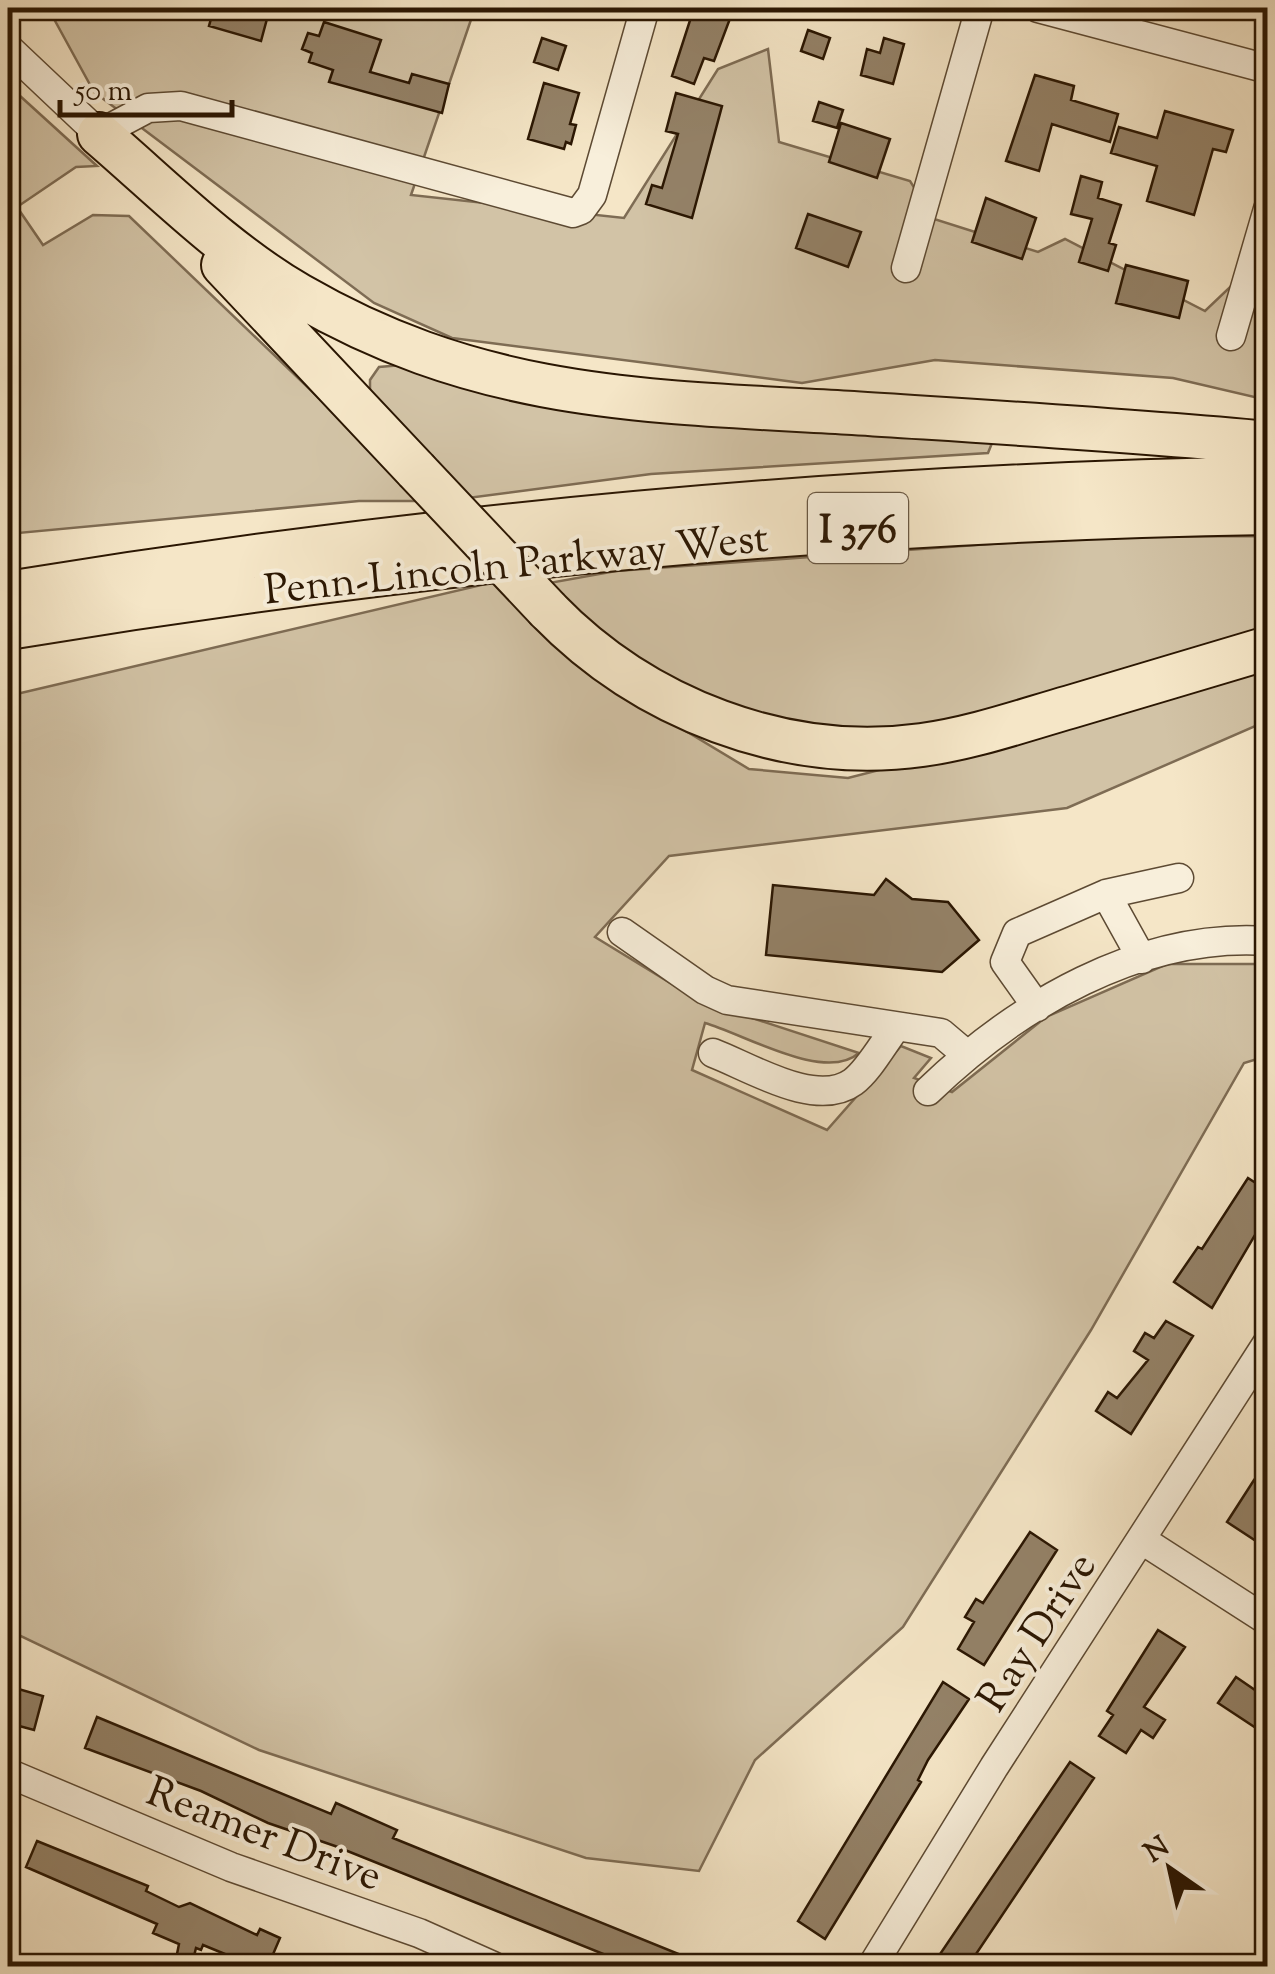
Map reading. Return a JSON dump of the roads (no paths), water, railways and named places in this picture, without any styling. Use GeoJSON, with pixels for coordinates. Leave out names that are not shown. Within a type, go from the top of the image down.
{"type":"FeatureCollection","features":[{"type":"Feature","properties":{"kind":"highway"},"geometry":{"type":"LineString","coordinates":[[99,134],[268,276],[384,338],[501,379],[606,397],[1268,443]]}},
{"type":"Feature","properties":{"kind":"highway"},"geometry":{"type":"LineString","coordinates":[[99,134],[548,610],[619,671],[689,709],[778,738],[850,748],[921,745],[973,735],[1268,648]]}},
{"type":"Feature","properties":{"kind":"highway"},"geometry":{"type":"LineString","coordinates":[[344,394],[352,358],[365,345],[384,338]]}},
{"type":"Feature","properties":{"kind":"highway","name":"Penn-Lincoln Parkway West"},"geometry":{"type":"LineString","coordinates":[[8,592],[149,570],[650,509],[988,486],[1268,478]]}},
{"type":"Feature","properties":{"kind":"highway","name":"Penn-Lincoln Parkway West"},"geometry":{"type":"LineString","coordinates":[[8,628],[321,580],[653,544],[990,520],[1268,512]]}},
{"type":"Feature","properties":{"kind":"highway"},"geometry":{"type":"LineString","coordinates":[[8,583],[149,570]]}},
{"type":"Feature","properties":{"kind":"street"},"geometry":{"type":"LineString","coordinates":[[8,48],[99,134],[148,108],[181,106],[563,212],[582,210],[592,195],[645,8]]}},
{"type":"Feature","properties":{"kind":"street"},"geometry":{"type":"LineString","coordinates":[[906,268],[980,8]]}},
{"type":"Feature","properties":{"kind":"street"},"geometry":{"type":"LineString","coordinates":[[1038,8],[1268,69]]}},
{"type":"Feature","properties":{"kind":"street"},"geometry":{"type":"LineString","coordinates":[[1231,336],[1268,209]]}},
{"type":"Feature","properties":{"kind":"street"},"geometry":{"type":"LineString","coordinates":[[1036,1007],[1005,962],[1008,946],[1017,933],[1106,894],[1179,878]]}},
{"type":"Feature","properties":{"kind":"street"},"geometry":{"type":"LineString","coordinates":[[1106,894],[1142,959]]}},
{"type":"Feature","properties":{"kind":"street"},"geometry":{"type":"LineString","coordinates":[[622,932],[705,990],[728,1000],[941,1033],[967,1055]]}},
{"type":"Feature","properties":{"kind":"street"},"geometry":{"type":"LineString","coordinates":[[928,1091],[967,1055],[1071,985],[1172,947],[1268,941]]}},
{"type":"Feature","properties":{"kind":"street"},"geometry":{"type":"LineString","coordinates":[[714,1053],[809,1090],[834,1090],[854,1081],[896,1027]]}},
{"type":"Feature","properties":{"kind":"street","name":"Ray Drive"},"geometry":{"type":"LineString","coordinates":[[872,1966],[994,1767],[1268,1342]]}},
{"type":"Feature","properties":{"kind":"street"},"geometry":{"type":"LineString","coordinates":[[1142,1540],[1268,1621]]}},
{"type":"Feature","properties":{"kind":"street","name":"Reamer Drive"},"geometry":{"type":"LineString","coordinates":[[10,1777],[231,1867],[419,1932],[493,1966]]}}]}
